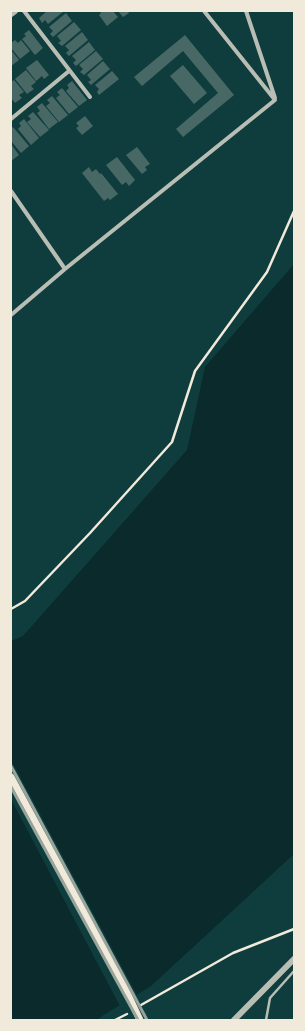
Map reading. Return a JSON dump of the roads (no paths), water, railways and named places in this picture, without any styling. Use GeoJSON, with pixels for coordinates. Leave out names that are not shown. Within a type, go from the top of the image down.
{"type":"FeatureCollection","features":[{"type":"Feature","properties":{"kind":"main road"},"geometry":{"type":"LineString","coordinates":[[11,777],[124,986],[139,1019]]}},
{"type":"Feature","properties":{"kind":"street"},"geometry":{"type":"LineString","coordinates":[[11,14],[15,11]]}},
{"type":"Feature","properties":{"kind":"street"},"geometry":{"type":"LineString","coordinates":[[24,11],[90,97]]}},
{"type":"Feature","properties":{"kind":"street"},"geometry":{"type":"LineString","coordinates":[[204,11],[275,100]]}},
{"type":"Feature","properties":{"kind":"street"},"geometry":{"type":"LineString","coordinates":[[246,11],[275,100]]}},
{"type":"Feature","properties":{"kind":"street"},"geometry":{"type":"LineString","coordinates":[[11,119],[69,71]]}},
{"type":"Feature","properties":{"kind":"street"},"geometry":{"type":"LineString","coordinates":[[11,314],[275,100]]}},
{"type":"Feature","properties":{"kind":"street"},"geometry":{"type":"LineString","coordinates":[[11,191],[65,269]]}},
{"type":"Feature","properties":{"kind":"street"},"geometry":{"type":"LineString","coordinates":[[234,1020],[294,959]]}},
{"type":"Feature","properties":{"kind":"lane"},"geometry":{"type":"LineString","coordinates":[[267,1019],[270,998],[294,971]]}},
{"type":"Feature","properties":{"kind":"water"},"geometry":{"type":"Polygon","coordinates":[[[294,264],[294,854],[151,986],[97,1020],[11,1020],[11,641],[23,636],[187,450],[205,367],[294,264]]]}},
{"type":"Feature","properties":{"kind":"railway"},"geometry":{"type":"LineString","coordinates":[[11,766],[147,1020]]}},
{"type":"Feature","properties":{"kind":"railway"},"geometry":{"type":"LineString","coordinates":[[11,787],[138,1020]]}}]}
